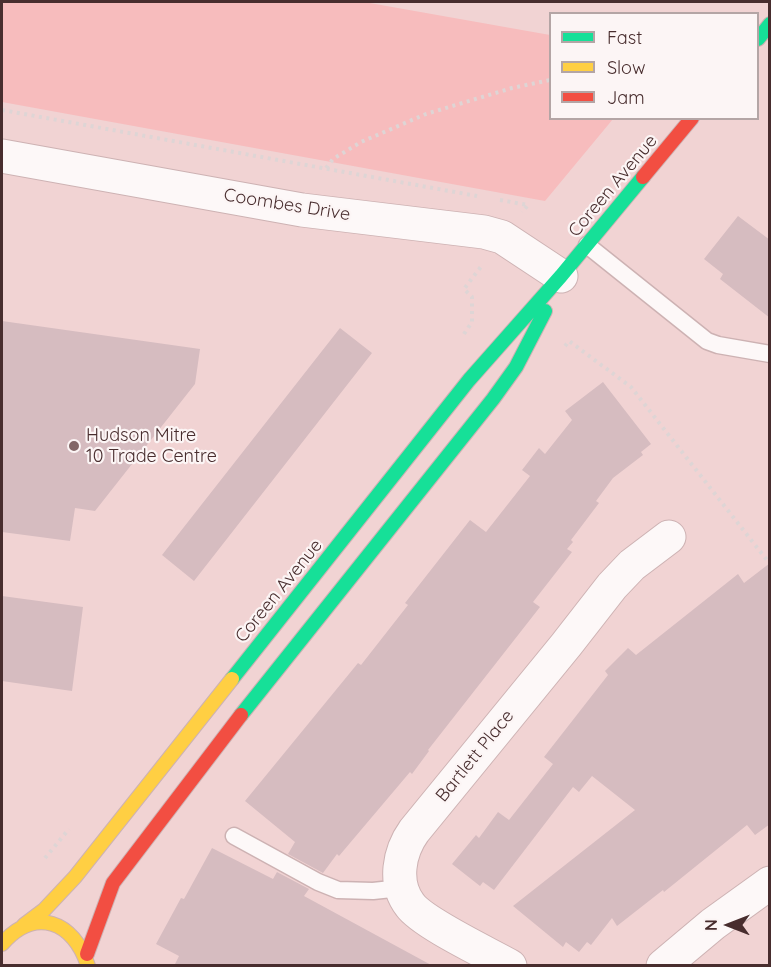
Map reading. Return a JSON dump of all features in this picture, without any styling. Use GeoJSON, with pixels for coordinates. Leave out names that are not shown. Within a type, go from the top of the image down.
{"type":"FeatureCollection","features":[{"type":"Feature","properties":{"kind":"street"},"geometry":{"type":"LineString","coordinates":[[759,38],[770,24]]}},
{"type":"Feature","properties":{"kind":"street","name":"Coreen Avenue"},"geometry":{"type":"LineString","coordinates":[[2,944],[13,932],[44,910],[75,877],[469,380],[561,276],[690,120]]}},
{"type":"Feature","properties":{"kind":"street","name":"Coombes Drive"},"geometry":{"type":"LineString","coordinates":[[2,156],[302,210],[484,232],[502,237],[561,276]]}},
{"type":"Feature","properties":{"kind":"street","name":"Coreen Avenue"},"geometry":{"type":"LineString","coordinates":[[87,960],[103,906],[118,876],[209,754],[493,399],[516,367],[534,336],[561,276]]}},
{"type":"Feature","properties":{"kind":"street","name":"Bartlett Place"},"geometry":{"type":"LineString","coordinates":[[401,888],[400,861],[407,840],[612,586],[632,565],[669,537]]}},
{"type":"Feature","properties":{"kind":"street"},"geometry":{"type":"LineString","coordinates":[[663,966],[713,924],[770,883]]}},
{"type":"Feature","properties":{"kind":"street"},"geometry":{"type":"LineString","coordinates":[[401,888],[410,906],[417,913],[510,966]]}},
{"type":"Feature","properties":{"kind":"street"},"geometry":{"type":"LineString","coordinates":[[24,925],[49,922],[61,926],[81,943],[87,960]]}},
{"type":"Feature","properties":{"kind":"lane"},"geometry":{"type":"LineString","coordinates":[[587,245],[698,336],[718,345],[770,354]]}},
{"type":"Feature","properties":{"kind":"lane"},"geometry":{"type":"LineString","coordinates":[[234,836],[318,882],[338,890],[373,891],[401,888]]}},
{"type":"Feature","properties":{"kind":"path"},"geometry":{"type":"LineString","coordinates":[[326,168],[333,159],[361,142],[426,114],[512,88],[549,80]]}},
{"type":"Feature","properties":{"kind":"path"},"geometry":{"type":"LineString","coordinates":[[2,110],[483,197]]}},
{"type":"Feature","properties":{"kind":"path"},"geometry":{"type":"LineString","coordinates":[[494,199],[528,205]]}},
{"type":"Feature","properties":{"kind":"path"},"geometry":{"type":"LineString","coordinates":[[458,341],[472,322],[472,297],[464,289],[474,277]]}},
{"type":"Feature","properties":{"kind":"path"},"geometry":{"type":"LineString","coordinates":[[562,350],[570,341],[631,387],[770,564]]}},
{"type":"Feature","properties":{"kind":"shaded area"},"geometry":{"type":"Polygon","coordinates":[[[2,2],[364,2],[549,35],[549,120],[612,120],[545,201],[2,102],[2,2]]]}},
{"type":"Feature","properties":{"kind":"building"},"geometry":{"type":"Polygon","coordinates":[[[738,216],[770,240],[770,318],[720,279],[723,274],[704,259],[738,216]]]}},
{"type":"Feature","properties":{"kind":"building","name":"Hudson Mitre 10 Trade Centre"},"geometry":{"type":"Polygon","coordinates":[[[2,321],[200,349],[195,384],[95,511],[75,508],[70,541],[2,532],[2,321]]]}},
{"type":"Feature","properties":{"kind":"building"},"geometry":{"type":"Polygon","coordinates":[[[340,328],[372,353],[194,581],[162,555],[340,328]]]}},
{"type":"Feature","properties":{"kind":"building"},"geometry":{"type":"Polygon","coordinates":[[[603,382],[651,444],[641,452],[643,455],[613,478],[596,501],[599,503],[571,540],[573,542],[567,549],[572,552],[533,602],[540,607],[428,750],[412,774],[410,772],[323,873],[288,854],[295,842],[245,801],[358,663],[361,665],[408,605],[405,603],[470,520],[486,532],[530,476],[522,470],[539,448],[545,454],[572,420],[565,411],[603,382]]]}},
{"type":"Feature","properties":{"kind":"building"},"geometry":{"type":"Polygon","coordinates":[[[770,563],[770,824],[755,835],[747,825],[664,892],[663,890],[617,926],[612,918],[591,945],[587,942],[579,952],[566,942],[563,947],[513,906],[635,810],[592,776],[579,792],[573,787],[494,890],[483,882],[480,886],[452,864],[476,835],[479,838],[498,812],[509,820],[553,764],[544,757],[608,675],[605,671],[628,648],[636,655],[738,574],[744,583],[770,563]]]}},
{"type":"Feature","properties":{"kind":"building"},"geometry":{"type":"Polygon","coordinates":[[[2,596],[83,607],[72,691],[2,681],[2,596]]]}},
{"type":"Feature","properties":{"kind":"building"},"geometry":{"type":"Polygon","coordinates":[[[212,848],[273,879],[277,872],[309,889],[304,896],[433,966],[174,966],[179,956],[156,944],[212,848]]]}},
{"type":"Feature","properties":{"kind":"traffic: fast"},"geometry":{"type":"LineString","coordinates":[[759,38],[770,24]]}},
{"type":"Feature","properties":{"kind":"traffic: fast"},"geometry":{"type":"LineString","coordinates":[[232,679],[469,380],[561,276],[643,177]]}},
{"type":"Feature","properties":{"kind":"traffic: fast"},"geometry":{"type":"LineString","coordinates":[[241,715],[493,399],[516,367],[545,311]]}},
{"type":"Feature","properties":{"kind":"traffic: slow"},"geometry":{"type":"LineString","coordinates":[[24,925],[44,910],[75,877],[232,679]]}},
{"type":"Feature","properties":{"kind":"traffic: slow"},"geometry":{"type":"LineString","coordinates":[[2,944],[27,925],[40,922],[52,924],[63,929],[73,938],[88,966]]}},
{"type":"Feature","properties":{"kind":"traffic: jam"},"geometry":{"type":"LineString","coordinates":[[643,177],[690,120]]}},
{"type":"Feature","properties":{"kind":"traffic: jam"},"geometry":{"type":"LineString","coordinates":[[87,954],[113,883],[241,715]]}},
{"type":"Feature","properties":{"kind":"place","name":"Hudson Mitre 10 Trade Centre"},"geometry":{"type":"Point","coordinates":[74,446]}}]}
